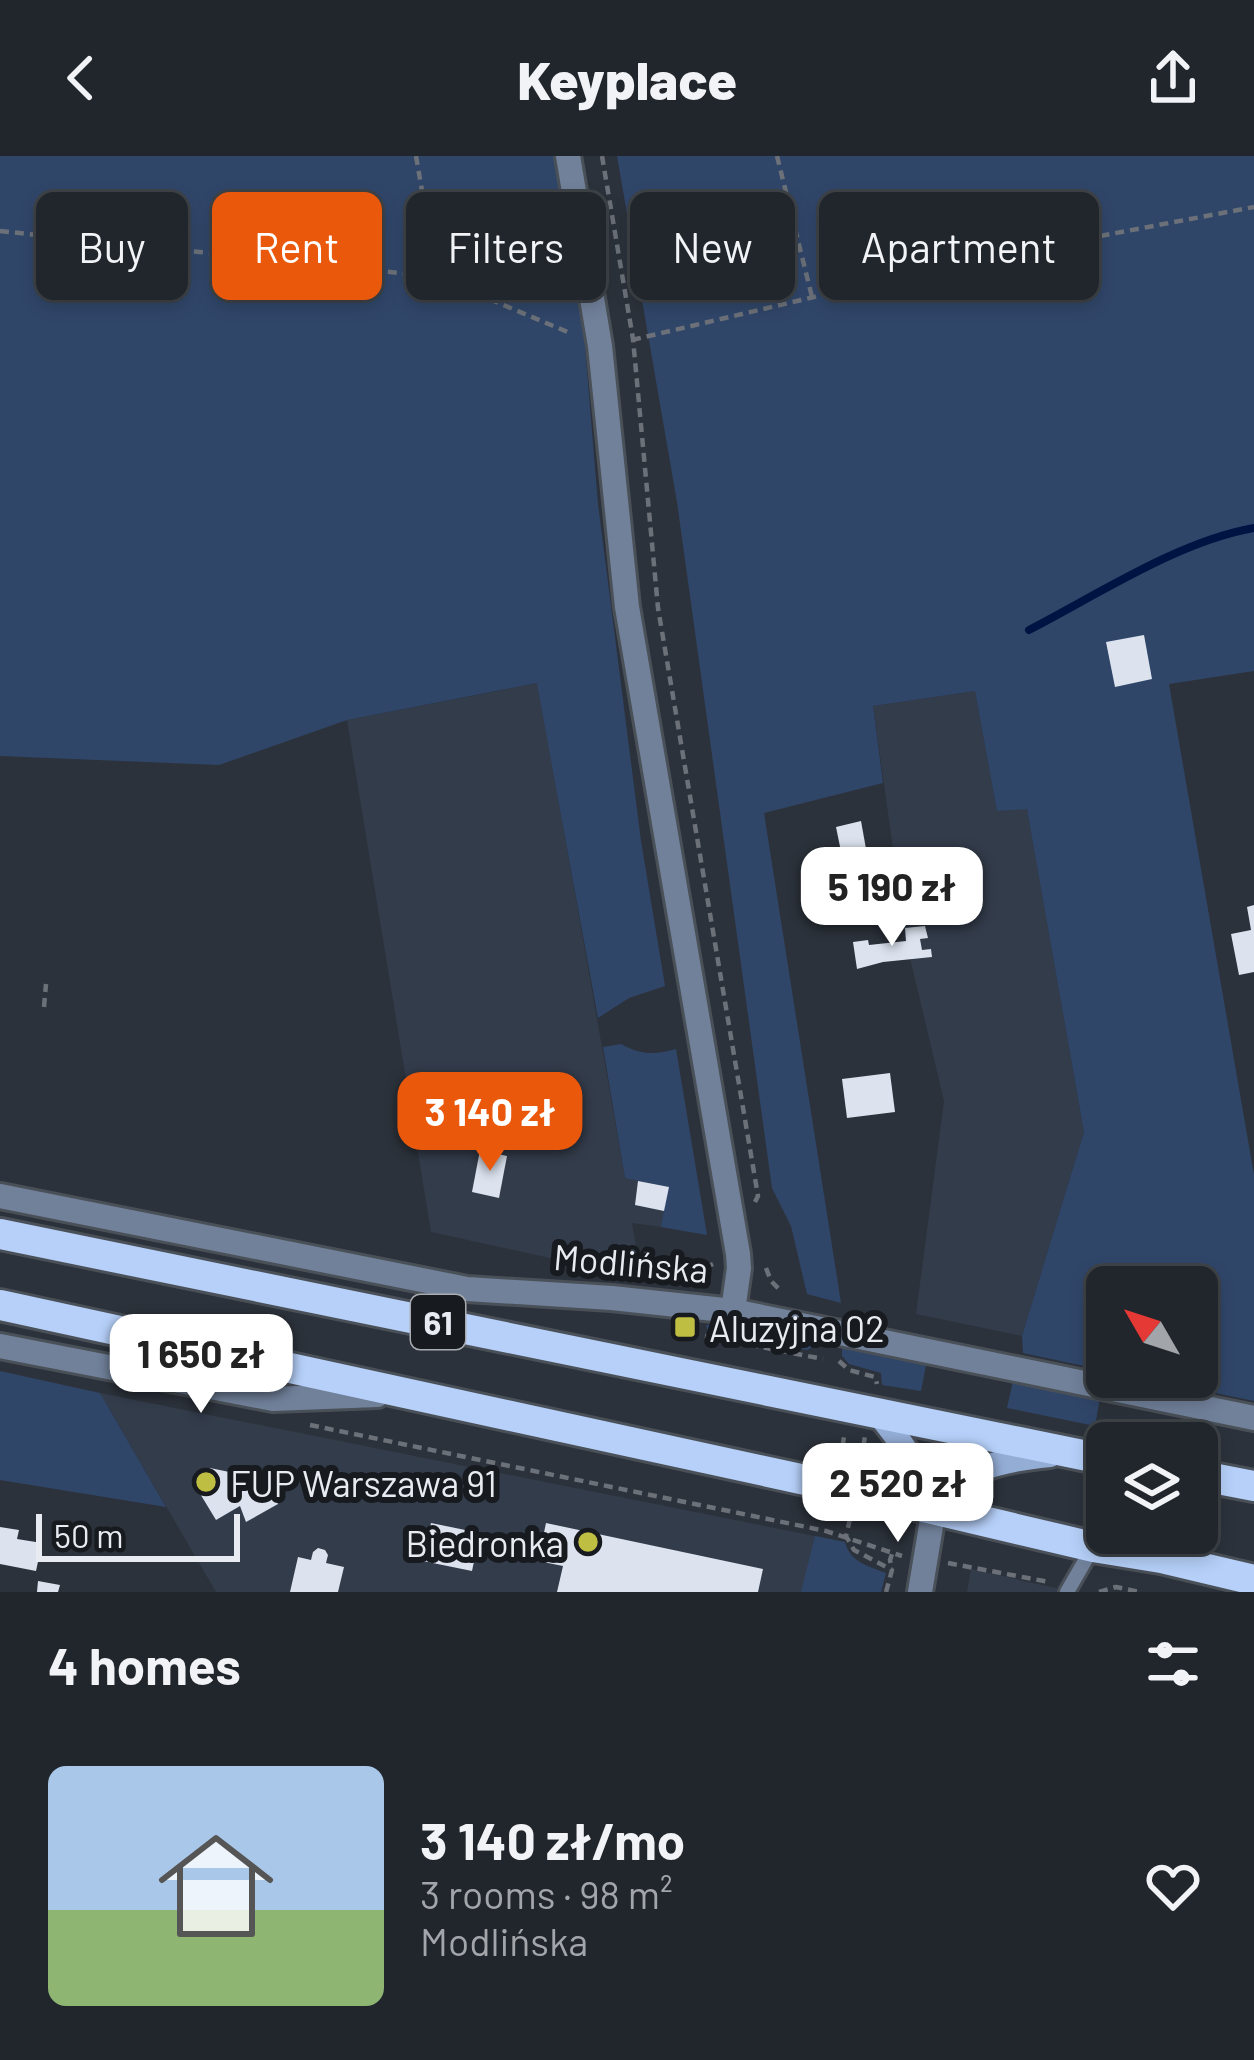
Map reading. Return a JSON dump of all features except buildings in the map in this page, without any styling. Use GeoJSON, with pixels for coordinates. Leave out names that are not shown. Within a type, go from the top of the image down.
{"type":"FeatureCollection","features":[{"type":"Feature","properties":{"kind":"main road","name":"61"},"geometry":{"type":"LineString","coordinates":[[0,1234],[1086,1456]]}},
{"type":"Feature","properties":{"kind":"main road","name":"61"},"geometry":{"type":"LineString","coordinates":[[0,1304],[1086,1544]]}},
{"type":"Feature","properties":{"kind":"main road"},"geometry":{"type":"LineString","coordinates":[[1218,1479],[1254,1486]]}},
{"type":"Feature","properties":{"kind":"main road","name":"61"},"geometry":{"type":"LineString","coordinates":[[1138,1554],[1254,1581]]}},
{"type":"Feature","properties":{"kind":"street"},"geometry":{"type":"LineString","coordinates":[[568,156],[600,346],[627,607],[738,1254],[733,1311]]}},
{"type":"Feature","properties":{"kind":"street","name":"Modlińska"},"geometry":{"type":"LineString","coordinates":[[0,1196],[467,1289],[733,1311],[1254,1418]]}},
{"type":"Feature","properties":{"kind":"street"},"geometry":{"type":"LineString","coordinates":[[0,1346],[274,1399],[409,1394]]}},
{"type":"Feature","properties":{"kind":"street"},"geometry":{"type":"LineString","coordinates":[[872,1411],[909,1453],[934,1508],[920,1592]]}},
{"type":"Feature","properties":{"kind":"street"},"geometry":{"type":"LineString","coordinates":[[934,1508],[952,1487],[987,1466],[1071,1453]]}},
{"type":"Feature","properties":{"kind":"lane"},"geometry":{"type":"LineString","coordinates":[[1068,1589],[1088,1554]]}},
{"type":"Feature","properties":{"kind":"path"},"geometry":{"type":"LineString","coordinates":[[416,156],[422,192]]}},
{"type":"Feature","properties":{"kind":"path"},"geometry":{"type":"LineString","coordinates":[[602,156],[633,339],[658,608],[758,1196],[753,1206]]}},
{"type":"Feature","properties":{"kind":"path"},"geometry":{"type":"LineString","coordinates":[[777,156],[812,297]]}},
{"type":"Feature","properties":{"kind":"path"},"geometry":{"type":"LineString","coordinates":[[491,300],[600,346],[962,262],[1254,207]]}},
{"type":"Feature","properties":{"kind":"path"},"geometry":{"type":"LineString","coordinates":[[0,231],[406,274]]}},
{"type":"Feature","properties":{"kind":"path"},"geometry":{"type":"LineString","coordinates":[[44,1007],[46,984]]}},
{"type":"Feature","properties":{"kind":"path"},"geometry":{"type":"LineString","coordinates":[[837,1356],[849,1370],[875,1377],[860,1467]]}},
{"type":"Feature","properties":{"kind":"path"},"geometry":{"type":"LineString","coordinates":[[302,1424],[846,1536],[926,1563],[959,1563],[1068,1589]]}},
{"type":"Feature","properties":{"kind":"path"},"geometry":{"type":"LineString","coordinates":[[849,1522],[846,1536],[854,1550],[892,1570]]}},
{"type":"Feature","properties":{"kind":"path"},"geometry":{"type":"LineString","coordinates":[[886,1592],[893,1551]]}},
{"type":"Feature","properties":{"kind":"path"},"geometry":{"type":"LineString","coordinates":[[1099,1592],[1116,1587],[1140,1592]]}},
{"type":"Feature","properties":{"kind":"shaded area"},"geometry":{"type":"Polygon","coordinates":[[[0,156],[555,156],[561,192],[406,192],[406,300],[580,300],[598,504],[641,841],[665,986],[629,998],[598,1018],[537,683],[347,720],[219,765],[0,756],[0,156]]]}},
{"type":"Feature","properties":{"kind":"shaded area"},"geometry":{"type":"Polygon","coordinates":[[[617,156],[1254,156],[1254,671],[1169,684],[1254,1175],[1254,1401],[1218,1394],[1218,1266],[1086,1266],[1086,1366],[1023,1353],[1022,1336],[1084,1132],[1027,809],[997,811],[975,691],[873,706],[883,783],[764,813],[841,1303],[807,1294],[791,1226],[772,1188],[677,502],[642,300],[795,300],[795,192],[630,192],[630,231],[617,156]]]}},
{"type":"Feature","properties":{"kind":"shaded area"},"geometry":{"type":"Polygon","coordinates":[[[538,683],[625,1178],[669,1187],[661,1227],[632,1223],[640,1268],[591,1267],[431,1232],[347,720],[538,683]]]}},
{"type":"Feature","properties":{"kind":"shaded area"},"geometry":{"type":"Polygon","coordinates":[[[975,691],[997,810],[1027,808],[1084,1132],[1022,1336],[916,1314],[944,1101],[906,941],[873,706],[975,691]]]}},
{"type":"Feature","properties":{"kind":"shaded area"},"geometry":{"type":"Polygon","coordinates":[[[621,1044],[648,1053],[676,1049],[707,1235],[661,1227],[668,1187],[625,1178],[603,1047],[621,1044]]]}},
{"type":"Feature","properties":{"kind":"shaded area"},"geometry":{"type":"Polygon","coordinates":[[[711,1323],[812,1341],[811,1348],[708,1331],[706,1326],[711,1323]]]}},
{"type":"Feature","properties":{"kind":"shaded area"},"geometry":{"type":"Polygon","coordinates":[[[842,1348],[926,1365],[921,1391],[882,1385],[881,1373],[849,1364],[842,1348]]]}},
{"type":"Feature","properties":{"kind":"shaded area"},"geometry":{"type":"Polygon","coordinates":[[[0,1371],[100,1393],[166,1507],[0,1480],[0,1371]]]}},
{"type":"Feature","properties":{"kind":"shaded area"},"geometry":{"type":"Polygon","coordinates":[[[1013,1381],[1100,1398],[1096,1422],[1086,1424],[1007,1408],[1013,1381]]]}},
{"type":"Feature","properties":{"kind":"shaded area"},"geometry":{"type":"Polygon","coordinates":[[[100,1393],[815,1536],[810,1560],[801,1592],[216,1592],[100,1393]]]}},
{"type":"Feature","properties":{"kind":"shaded area"},"geometry":{"type":"Polygon","coordinates":[[[815,1536],[845,1542],[855,1559],[886,1573],[881,1592],[801,1592],[815,1536]]]}},
{"type":"Feature","properties":{"kind":"shaded area"},"geometry":{"type":"Polygon","coordinates":[[[971,1569],[1073,1592],[967,1592],[971,1569]]]}},
{"type":"Feature","properties":{"kind":"waterway"},"geometry":{"type":"LineString","coordinates":[[1029,630],[1168,557],[1254,528]]}},
{"type":"Feature","properties":{"kind":"place","name":"Aluzyjna 02"},"geometry":{"type":"Point","coordinates":[685,1327]}},
{"type":"Feature","properties":{"kind":"place","name":"FUP Warszawa 91"},"geometry":{"type":"Point","coordinates":[206,1482]}},
{"type":"Feature","properties":{"kind":"place","name":"Biedronka"},"geometry":{"type":"Point","coordinates":[588,1542]}}]}
